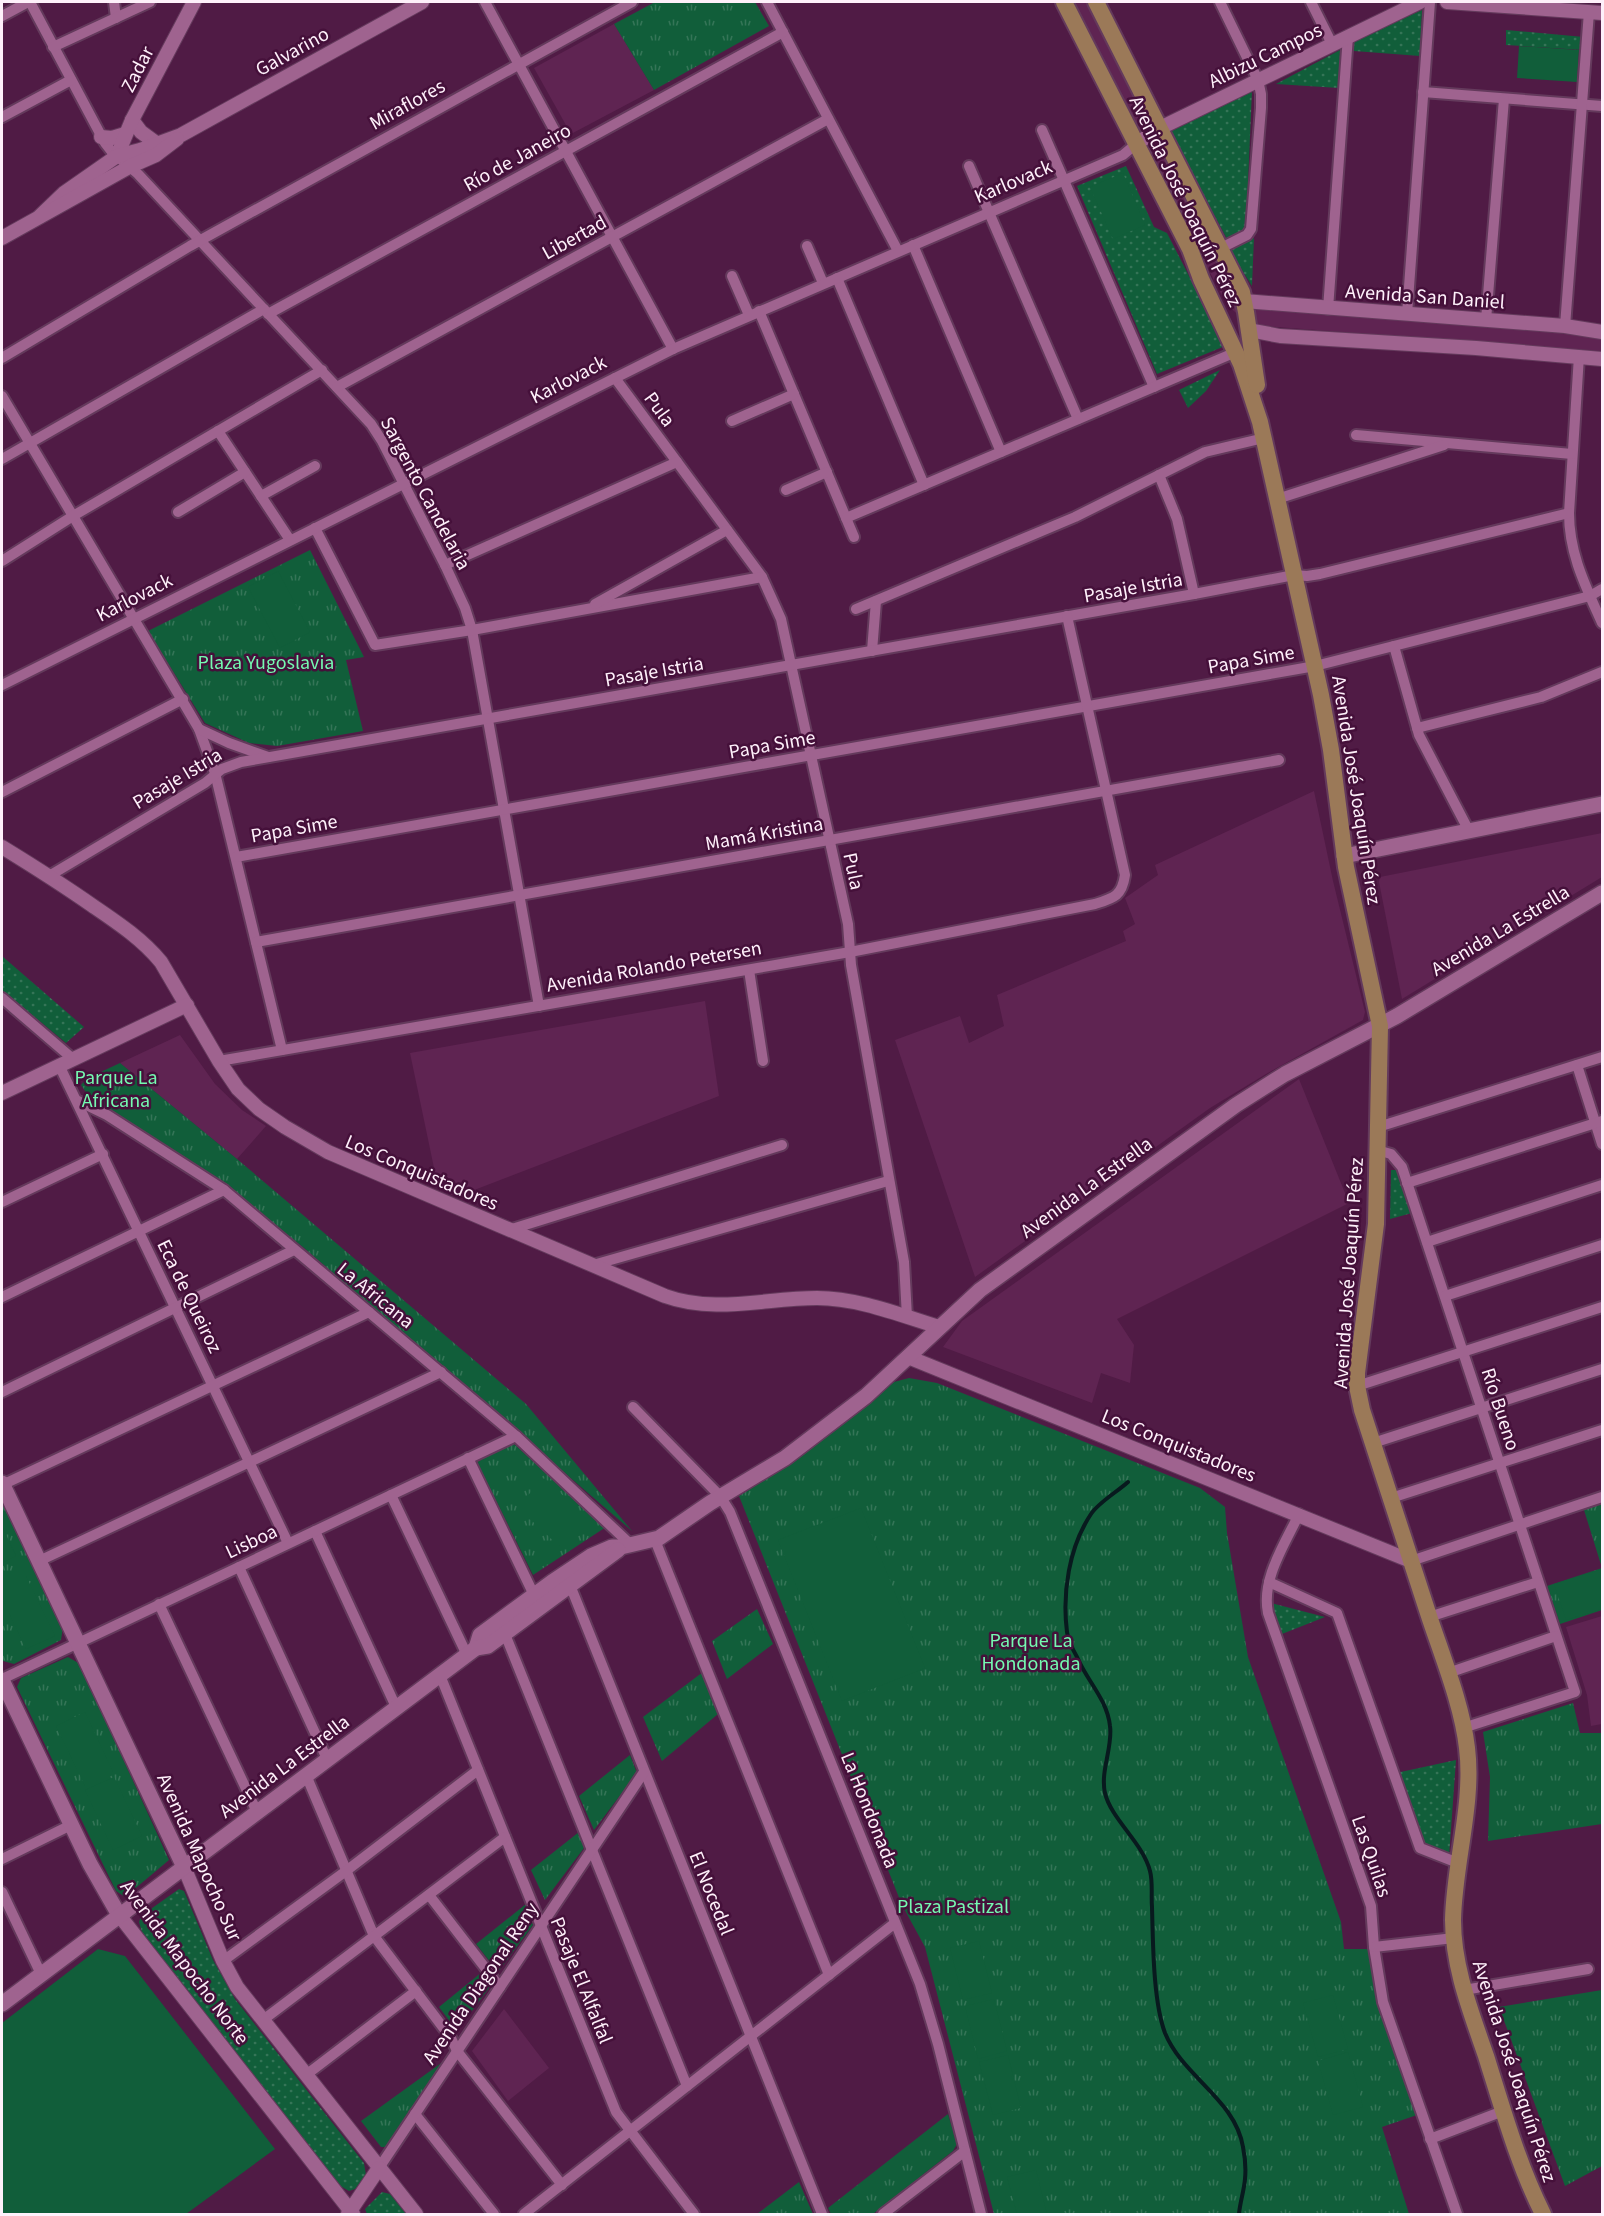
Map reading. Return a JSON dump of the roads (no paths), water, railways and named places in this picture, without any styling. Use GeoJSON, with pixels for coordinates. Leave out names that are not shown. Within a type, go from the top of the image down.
{"type":"FeatureCollection","features":[{"type":"Feature","properties":{"kind":"main road","name":"Avenida José Joaquín Pérez"},"geometry":{"type":"LineString","coordinates":[[1064,2],[1190,249],[1201,279],[1246,376],[1262,430],[1315,666],[1331,750],[1344,856],[1380,1026],[1374,1246],[1357,1386],[1362,1410],[1448,1673],[1463,1728],[1468,1759],[1468,1782],[1453,1908],[1454,1938],[1464,1990],[1520,2162],[1542,2214]]}},
{"type":"Feature","properties":{"kind":"main road","name":"Avenida José Joaquín Pérez"},"geometry":{"type":"LineString","coordinates":[[1096,2],[1221,248],[1244,301],[1262,430]]}},
{"type":"Feature","properties":{"kind":"main road"},"geometry":{"type":"LineString","coordinates":[[1190,249],[1204,269],[1226,310],[1249,330]]}},
{"type":"Feature","properties":{"kind":"main road"},"geometry":{"type":"LineString","coordinates":[[1344,856],[1602,804]]}},
{"type":"Feature","properties":{"kind":"main road","name":"Avenida La Estrella"},"geometry":{"type":"LineString","coordinates":[[471,1651],[480,1635],[591,1556],[612,1547],[655,1540],[720,1496],[773,1466],[866,1396],[970,1299],[998,1277],[1236,1104],[1285,1074],[1380,1026],[1602,893]]}},
{"type":"Feature","properties":{"kind":"main road","name":"Avenida Mapocho Sur"},"geometry":{"type":"LineString","coordinates":[[2,1484],[184,1867]]}},
{"type":"Feature","properties":{"kind":"main road","name":"Avenida La Estrella"},"geometry":{"type":"LineString","coordinates":[[2,2004],[471,1651],[488,1646],[570,1584],[626,1546]]}},
{"type":"Feature","properties":{"kind":"main road","name":"Avenida Mapocho Norte"},"geometry":{"type":"LineString","coordinates":[[2,1679],[71,1826],[119,1915]]}},
{"type":"Feature","properties":{"kind":"street"},"geometry":{"type":"LineString","coordinates":[[2,16],[29,2]]}},
{"type":"Feature","properties":{"kind":"street","name":"Sargento Candelaria"},"geometry":{"type":"LineString","coordinates":[[29,2],[108,148],[131,166],[377,432],[445,565],[465,608],[472,630],[539,1006]]}},
{"type":"Feature","properties":{"kind":"street"},"geometry":{"type":"LineString","coordinates":[[114,2],[116,18]]}},
{"type":"Feature","properties":{"kind":"street"},"geometry":{"type":"LineString","coordinates":[[53,47],[150,2]]}},
{"type":"Feature","properties":{"kind":"street","name":"Zadar"},"geometry":{"type":"LineString","coordinates":[[117,156],[132,120],[194,2]]}},
{"type":"Feature","properties":{"kind":"street","name":"Galvarino"},"geometry":{"type":"LineString","coordinates":[[40,216],[64,193],[117,156],[181,135],[422,2]]}},
{"type":"Feature","properties":{"kind":"street"},"geometry":{"type":"LineString","coordinates":[[485,2],[673,349]]}},
{"type":"Feature","properties":{"kind":"street","name":"Miraflores"},"geometry":{"type":"LineString","coordinates":[[2,358],[201,240],[632,2]]}},
{"type":"Feature","properties":{"kind":"street"},"geometry":{"type":"LineString","coordinates":[[767,2],[898,251]]}},
{"type":"Feature","properties":{"kind":"street"},"geometry":{"type":"LineString","coordinates":[[1220,2],[1258,80],[1261,94],[1251,229],[1247,236],[1221,248]]}},
{"type":"Feature","properties":{"kind":"street"},"geometry":{"type":"LineString","coordinates":[[1311,2],[1332,44]]}},
{"type":"Feature","properties":{"kind":"street","name":"Albizu Campos"},"geometry":{"type":"LineString","coordinates":[[1160,128],[1348,36],[1401,6],[1420,2]]}},
{"type":"Feature","properties":{"kind":"street"},"geometry":{"type":"LineString","coordinates":[[1407,314],[1430,2]]}},
{"type":"Feature","properties":{"kind":"street"},"geometry":{"type":"LineString","coordinates":[[1447,2],[1594,10],[1582,105],[1564,326]]}},
{"type":"Feature","properties":{"kind":"street","name":"Río de Janeiro"},"geometry":{"type":"LineString","coordinates":[[2,459],[28,441],[783,32]]}},
{"type":"Feature","properties":{"kind":"street"},"geometry":{"type":"LineString","coordinates":[[1328,309],[1348,36]]}},
{"type":"Feature","properties":{"kind":"street"},"geometry":{"type":"LineString","coordinates":[[2,117],[71,80]]}},
{"type":"Feature","properties":{"kind":"street"},"geometry":{"type":"LineString","coordinates":[[1423,92],[1602,106]]}},
{"type":"Feature","properties":{"kind":"street"},"geometry":{"type":"LineString","coordinates":[[1486,320],[1504,99]]}},
{"type":"Feature","properties":{"kind":"street","name":"Libertad"},"geometry":{"type":"LineString","coordinates":[[337,387],[828,119]]}},
{"type":"Feature","properties":{"kind":"street"},"geometry":{"type":"LineString","coordinates":[[132,120],[141,132],[156,143]]}},
{"type":"Feature","properties":{"kind":"street","name":"Karlovack"},"geometry":{"type":"LineString","coordinates":[[2,685],[673,349],[1123,154],[1160,128]]}},
{"type":"Feature","properties":{"kind":"street"},"geometry":{"type":"LineString","coordinates":[[1042,130],[1154,387]]}},
{"type":"Feature","properties":{"kind":"street"},"geometry":{"type":"LineString","coordinates":[[101,136],[112,138],[125,134]]}},
{"type":"Feature","properties":{"kind":"street","name":"Galvarino"},"geometry":{"type":"LineString","coordinates":[[2,238],[170,146],[181,135]]}},
{"type":"Feature","properties":{"kind":"street"},"geometry":{"type":"LineString","coordinates":[[969,166],[1078,419]]}},
{"type":"Feature","properties":{"kind":"street"},"geometry":{"type":"LineString","coordinates":[[913,245],[1001,452]]}},
{"type":"Feature","properties":{"kind":"street"},"geometry":{"type":"LineString","coordinates":[[807,246],[823,284]]}},
{"type":"Feature","properties":{"kind":"street"},"geometry":{"type":"LineString","coordinates":[[732,276],[754,313],[794,394],[854,537]]}},
{"type":"Feature","properties":{"kind":"street"},"geometry":{"type":"LineString","coordinates":[[837,278],[924,485]]}},
{"type":"Feature","properties":{"kind":"street","name":"Avenida San Daniel"},"geometry":{"type":"LineString","coordinates":[[1244,301],[1564,326],[1602,332]]}},
{"type":"Feature","properties":{"kind":"street"},"geometry":{"type":"LineString","coordinates":[[1249,330],[1280,336],[1602,359]]}},
{"type":"Feature","properties":{"kind":"street"},"geometry":{"type":"LineString","coordinates":[[846,518],[1236,352]]}},
{"type":"Feature","properties":{"kind":"street"},"geometry":{"type":"LineString","coordinates":[[1579,356],[1569,513],[1572,550],[1579,572],[1602,623]]}},
{"type":"Feature","properties":{"kind":"street"},"geometry":{"type":"LineString","coordinates":[[2,561],[73,516],[322,370]]}},
{"type":"Feature","properties":{"kind":"street","name":"Pula"},"geometry":{"type":"LineString","coordinates":[[615,378],[762,577],[781,619],[848,924],[851,965],[904,1262],[907,1317]]}},
{"type":"Feature","properties":{"kind":"street"},"geometry":{"type":"LineString","coordinates":[[732,421],[794,394]]}},
{"type":"Feature","properties":{"kind":"street"},"geometry":{"type":"LineString","coordinates":[[2,396],[200,729],[215,773],[282,1050]]}},
{"type":"Feature","properties":{"kind":"street"},"geometry":{"type":"LineString","coordinates":[[856,609],[1075,517],[1205,452],[1262,430]]}},
{"type":"Feature","properties":{"kind":"street"},"geometry":{"type":"LineString","coordinates":[[218,431],[290,540]]}},
{"type":"Feature","properties":{"kind":"street"},"geometry":{"type":"LineString","coordinates":[[1356,435],[1572,454]]}},
{"type":"Feature","properties":{"kind":"street"},"geometry":{"type":"LineString","coordinates":[[1277,499],[1450,443]]}},
{"type":"Feature","properties":{"kind":"street"},"geometry":{"type":"LineString","coordinates":[[445,565],[677,462]]}},
{"type":"Feature","properties":{"kind":"street"},"geometry":{"type":"LineString","coordinates":[[261,496],[315,466]]}},
{"type":"Feature","properties":{"kind":"street"},"geometry":{"type":"LineString","coordinates":[[178,512],[244,472]]}},
{"type":"Feature","properties":{"kind":"street"},"geometry":{"type":"LineString","coordinates":[[786,490],[827,472]]}},
{"type":"Feature","properties":{"kind":"street"},"geometry":{"type":"LineString","coordinates":[[1159,475],[1177,519],[1194,594]]}},
{"type":"Feature","properties":{"kind":"street","name":"Pasaje Istria"},"geometry":{"type":"LineString","coordinates":[[49,876],[205,783],[215,773],[230,765],[1194,594],[1294,574],[1307,576],[1320,574],[1569,513]]}},
{"type":"Feature","properties":{"kind":"street"},"geometry":{"type":"LineString","coordinates":[[315,528],[375,645],[472,630],[762,577]]}},
{"type":"Feature","properties":{"kind":"street"},"geometry":{"type":"LineString","coordinates":[[586,609],[727,530]]}},
{"type":"Feature","properties":{"kind":"street","name":"Papa Sime"},"geometry":{"type":"LineString","coordinates":[[236,857],[1315,666],[1590,596],[1602,589]]}},
{"type":"Feature","properties":{"kind":"street"},"geometry":{"type":"LineString","coordinates":[[872,651],[876,601]]}},
{"type":"Feature","properties":{"kind":"street","name":"Avenida Rolando Petersen"},"geometry":{"type":"LineString","coordinates":[[219,1061],[850,952],[1095,904],[1119,894],[1125,875],[1067,616]]}},
{"type":"Feature","properties":{"kind":"street"},"geometry":{"type":"LineString","coordinates":[[1394,646],[1417,728],[1469,831]]}},
{"type":"Feature","properties":{"kind":"street"},"geometry":{"type":"LineString","coordinates":[[1417,728],[1541,697],[1602,672]]}},
{"type":"Feature","properties":{"kind":"street"},"geometry":{"type":"LineString","coordinates":[[2,792],[183,699]]}},
{"type":"Feature","properties":{"kind":"street"},"geometry":{"type":"LineString","coordinates":[[200,729],[229,743],[268,757]]}},
{"type":"Feature","properties":{"kind":"street","name":"Mamá Kristina"},"geometry":{"type":"LineString","coordinates":[[256,942],[1279,760]]}},
{"type":"Feature","properties":{"kind":"street","name":"Los Conquistadores"},"geometry":{"type":"LineString","coordinates":[[2,847],[124,927],[152,950],[238,1089],[259,1109],[303,1139],[328,1152],[686,1303],[713,1305],[819,1298],[868,1305],[939,1327]]}},
{"type":"Feature","properties":{"kind":"street"},"geometry":{"type":"LineString","coordinates":[[749,970],[763,1061]]}},
{"type":"Feature","properties":{"kind":"street"},"geometry":{"type":"LineString","coordinates":[[2,998],[73,1059]]}},
{"type":"Feature","properties":{"kind":"street"},"geometry":{"type":"LineString","coordinates":[[2,1092],[187,1005]]}},
{"type":"Feature","properties":{"kind":"street"},"geometry":{"type":"LineString","coordinates":[[1378,1127],[1602,1057]]}},
{"type":"Feature","properties":{"kind":"street","name":"Eca de Queiroz"},"geometry":{"type":"LineString","coordinates":[[59,1065],[288,1543]]}},
{"type":"Feature","properties":{"kind":"street"},"geometry":{"type":"LineString","coordinates":[[1577,1065],[1599,1122],[1602,1144]]}},
{"type":"Feature","properties":{"kind":"street","name":"La Africana"},"geometry":{"type":"LineString","coordinates":[[78,1101],[126,1127],[224,1190],[516,1436],[626,1546]]}},
{"type":"Feature","properties":{"kind":"street"},"geometry":{"type":"LineString","coordinates":[[1407,1183],[1599,1122]]}},
{"type":"Feature","properties":{"kind":"street"},"geometry":{"type":"LineString","coordinates":[[509,1230],[782,1144]]}},
{"type":"Feature","properties":{"kind":"street","name":"Río Bueno"},"geometry":{"type":"LineString","coordinates":[[1377,1150],[1391,1154],[1402,1167],[1575,1692],[1463,1728]]}},
{"type":"Feature","properties":{"kind":"street"},"geometry":{"type":"LineString","coordinates":[[2,1202],[103,1154]]}},
{"type":"Feature","properties":{"kind":"street"},"geometry":{"type":"LineString","coordinates":[[593,1265],[888,1181]]}},
{"type":"Feature","properties":{"kind":"street"},"geometry":{"type":"LineString","coordinates":[[1427,1242],[1602,1185]]}},
{"type":"Feature","properties":{"kind":"street"},"geometry":{"type":"LineString","coordinates":[[2,1297],[224,1190]]}},
{"type":"Feature","properties":{"kind":"street"},"geometry":{"type":"LineString","coordinates":[[1445,1296],[1602,1245]]}},
{"type":"Feature","properties":{"kind":"street"},"geometry":{"type":"LineString","coordinates":[[2,1392],[294,1250]]}},
{"type":"Feature","properties":{"kind":"street"},"geometry":{"type":"LineString","coordinates":[[1357,1386],[1602,1307]]}},
{"type":"Feature","properties":{"kind":"street"},"geometry":{"type":"LineString","coordinates":[[2,1484],[369,1312]]}},
{"type":"Feature","properties":{"kind":"street"},"geometry":{"type":"LineString","coordinates":[[922,1343],[932,1367]]}},
{"type":"Feature","properties":{"kind":"street","name":"Los Conquistadores"},"geometry":{"type":"LineString","coordinates":[[908,1357],[1411,1561]]}},
{"type":"Feature","properties":{"kind":"street"},"geometry":{"type":"LineString","coordinates":[[1373,1443],[1602,1369]]}},
{"type":"Feature","properties":{"kind":"street"},"geometry":{"type":"LineString","coordinates":[[39,1561],[441,1372]]}},
{"type":"Feature","properties":{"kind":"street","name":"La Hondonada"},"geometry":{"type":"LineString","coordinates":[[633,1407],[720,1496],[730,1512],[920,1984],[981,2214]]}},
{"type":"Feature","properties":{"kind":"street"},"geometry":{"type":"LineString","coordinates":[[1391,1498],[1602,1430]]}},
{"type":"Feature","properties":{"kind":"street","name":"Lisboa"},"geometry":{"type":"LineString","coordinates":[[2,1679],[516,1436]]}},
{"type":"Feature","properties":{"kind":"street"},"geometry":{"type":"LineString","coordinates":[[468,1458],[534,1595]]}},
{"type":"Feature","properties":{"kind":"street"},"geometry":{"type":"LineString","coordinates":[[391,1495],[471,1651]]}},
{"type":"Feature","properties":{"kind":"street"},"geometry":{"type":"LineString","coordinates":[[1411,1561],[1602,1497]]}},
{"type":"Feature","properties":{"kind":"street","name":"Las Quilas"},"geometry":{"type":"LineString","coordinates":[[1299,1514],[1269,1582],[1266,1598],[1268,1613],[1371,1906],[1374,1947],[1383,2002],[1457,2214]]}},
{"type":"Feature","properties":{"kind":"street"},"geometry":{"type":"LineString","coordinates":[[315,1531],[396,1707]]}},
{"type":"Feature","properties":{"kind":"street"},"geometry":{"type":"LineString","coordinates":[[655,1540],[829,1975]]}},
{"type":"Feature","properties":{"kind":"street"},"geometry":{"type":"LineString","coordinates":[[239,1566],[327,1760]]}},
{"type":"Feature","properties":{"kind":"street"},"geometry":{"type":"LineString","coordinates":[[1269,1582],[1337,1613],[1420,1848],[1458,1863]]}},
{"type":"Feature","properties":{"kind":"street"},"geometry":{"type":"LineString","coordinates":[[1430,1617],[1538,1582]]}},
{"type":"Feature","properties":{"kind":"street","name":"El Nocedal"},"geometry":{"type":"LineString","coordinates":[[570,1584],[822,2214]]}},
{"type":"Feature","properties":{"kind":"street"},"geometry":{"type":"LineString","coordinates":[[159,1604],[257,1812]]}},
{"type":"Feature","properties":{"kind":"street"},"geometry":{"type":"LineString","coordinates":[[505,1634],[687,2086]]}},
{"type":"Feature","properties":{"kind":"street"},"geometry":{"type":"LineString","coordinates":[[1448,1673],[1556,1636]]}},
{"type":"Feature","properties":{"kind":"street","name":"Pasaje El Alfalfal"},"geometry":{"type":"LineString","coordinates":[[440,1675],[616,2112],[629,2132],[694,2214]]}},
{"type":"Feature","properties":{"kind":"street"},"geometry":{"type":"LineString","coordinates":[[223,1961],[478,1770]]}},
{"type":"Feature","properties":{"kind":"street","name":"Avenida Diagonal Reny"},"geometry":{"type":"LineString","coordinates":[[350,2213],[644,1772]]}},
{"type":"Feature","properties":{"kind":"street"},"geometry":{"type":"LineString","coordinates":[[306,1775],[374,1936],[451,2038],[457,2051],[562,2185]]}},
{"type":"Feature","properties":{"kind":"street"},"geometry":{"type":"LineString","coordinates":[[2,1859],[71,1826]]}},
{"type":"Feature","properties":{"kind":"street"},"geometry":{"type":"LineString","coordinates":[[263,2020],[505,1837]]}},
{"type":"Feature","properties":{"kind":"street","name":"Avenida Mapocho Sur"},"geometry":{"type":"LineString","coordinates":[[184,1867],[223,1961],[237,1987],[416,2214]]}},
{"type":"Feature","properties":{"kind":"street"},"geometry":{"type":"LineString","coordinates":[[2,1892],[41,1974]]}},
{"type":"Feature","properties":{"kind":"street"},"geometry":{"type":"LineString","coordinates":[[429,1894],[500,1987]]}},
{"type":"Feature","properties":{"kind":"street","name":"Avenida Mapocho Norte"},"geometry":{"type":"LineString","coordinates":[[119,1915],[350,2213]]}},
{"type":"Feature","properties":{"kind":"street"},"geometry":{"type":"LineString","coordinates":[[524,2214],[895,1923]]}},
{"type":"Feature","properties":{"kind":"street"},"geometry":{"type":"LineString","coordinates":[[1374,1947],[1454,1938]]}},
{"type":"Feature","properties":{"kind":"street"},"geometry":{"type":"LineString","coordinates":[[1464,1990],[1588,1969]]}},
{"type":"Feature","properties":{"kind":"street"},"geometry":{"type":"LineString","coordinates":[[306,2075],[416,1991]]}},
{"type":"Feature","properties":{"kind":"street"},"geometry":{"type":"LineString","coordinates":[[1430,2139],[1503,2111]]}},
{"type":"Feature","properties":{"kind":"street"},"geometry":{"type":"LineString","coordinates":[[415,2114],[494,2214]]}},
{"type":"Feature","properties":{"kind":"street"},"geometry":{"type":"LineString","coordinates":[[884,2214],[965,2151]]}},
{"type":"Feature","properties":{"kind":"waterway"},"geometry":{"type":"LineString","coordinates":[[1128,1482],[1094,1510],[1077,1541],[1067,1586],[1067,1632],[1072,1648],[1108,1716],[1110,1742],[1104,1776],[1108,1803],[1141,1851],[1150,1871],[1156,1988],[1165,2033],[1173,2049],[1220,2101],[1238,2130],[1244,2151],[1245,2171],[1239,2214]]}},
{"type":"Feature","properties":{"kind":"park label","name":"Plaza Yugoslavia"},"geometry":{"type":"Point","coordinates":[266,662]}},
{"type":"Feature","properties":{"kind":"park label","name":"Parque La Africana"},"geometry":{"type":"Point","coordinates":[116,1088]}},
{"type":"Feature","properties":{"kind":"park label","name":"Parque La Hondonada"},"geometry":{"type":"Point","coordinates":[1031,1652]}},
{"type":"Feature","properties":{"kind":"park label","name":"Plaza Pastizal"},"geometry":{"type":"Point","coordinates":[953,1906]}}]}
